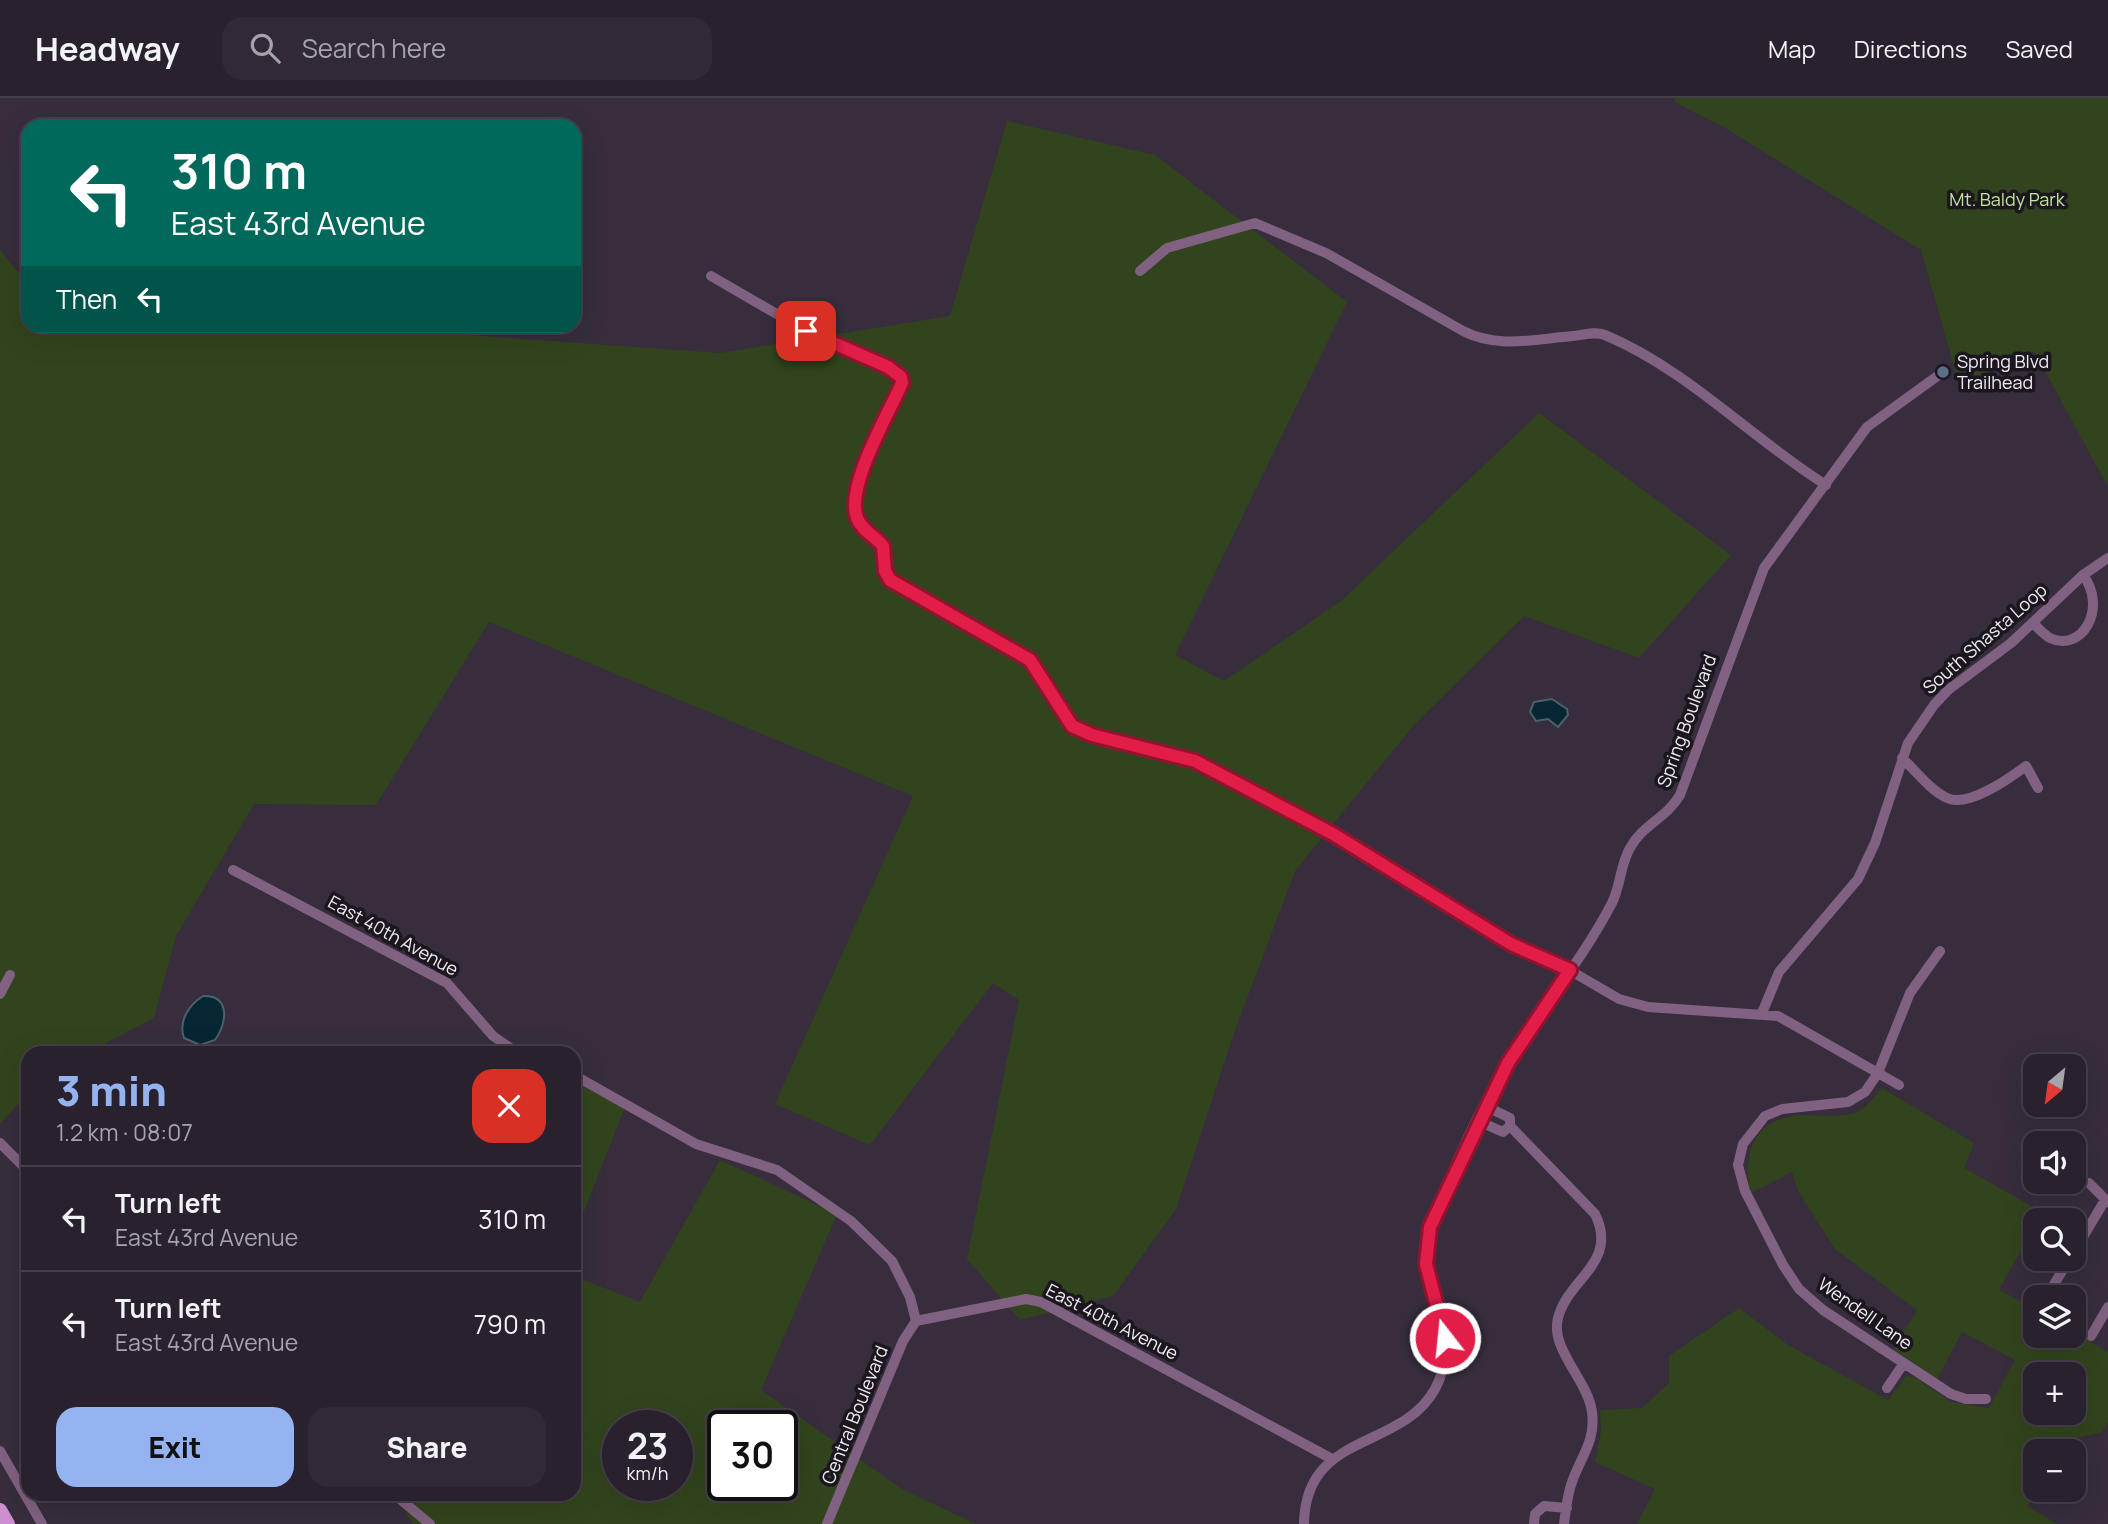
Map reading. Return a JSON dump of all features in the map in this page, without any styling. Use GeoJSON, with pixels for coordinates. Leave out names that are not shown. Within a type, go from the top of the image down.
{"type":"FeatureCollection","features":[{"type":"Feature","properties":{"kind":"main road"},"geometry":{"type":"LineString","coordinates":[[0,1510],[8,1524]]}},
{"type":"Feature","properties":{"kind":"street"},"geometry":{"type":"LineString","coordinates":[[1140,271],[1167,248],[1255,223],[1326,253],[1484,340],[1505,342],[1603,335],[1644,356],[1731,413],[1777,453],[1826,485]]}},
{"type":"Feature","properties":{"kind":"street"},"geometry":{"type":"LineString","coordinates":[[711,276],[806,331],[900,375],[902,383],[862,474],[856,511],[862,526],[883,546],[885,571],[890,580],[1030,660],[1072,726],[1092,735],[1195,761],[1333,834],[1511,944],[1570,970],[1632,1005],[1762,1013],[1790,1021],[1899,1085]]}},
{"type":"Feature","properties":{"kind":"street","name":"Spring Boulevard"},"geometry":{"type":"LineString","coordinates":[[1304,1524],[1304,1506],[1310,1488],[1332,1459],[1411,1416],[1424,1406],[1442,1376],[1446,1341],[1429,1284],[1427,1244],[1430,1227],[1485,1106],[1508,1063],[1613,902],[1631,846],[1642,831],[1664,817],[1680,795],[1759,576],[1874,421],[1944,372]]}},
{"type":"Feature","properties":{"kind":"street","name":"South Shasta Loop"},"geometry":{"type":"LineString","coordinates":[[1762,1013],[1779,972],[1857,879],[1875,843],[1902,758],[1917,728],[1941,697],[2034,623],[2083,575],[2108,558]]}},
{"type":"Feature","properties":{"kind":"street"},"geometry":{"type":"LineString","coordinates":[[2034,623],[2050,638],[2062,641],[2083,633],[2092,623],[2098,601],[2095,590],[2083,575]]}},
{"type":"Feature","properties":{"kind":"street"},"geometry":{"type":"LineString","coordinates":[[1902,758],[1944,797],[1954,800],[1993,787],[2026,766],[2038,788]]}},
{"type":"Feature","properties":{"kind":"street","name":"East 40th Avenue"},"geometry":{"type":"LineString","coordinates":[[233,870],[447,983],[493,1036],[507,1046]]}},
{"type":"Feature","properties":{"kind":"street","name":"Wendell Lane"},"geometry":{"type":"LineString","coordinates":[[1940,951],[1912,988],[1878,1073],[1865,1092],[1853,1100],[1782,1109],[1765,1116],[1747,1137],[1738,1165],[1745,1191],[1796,1285],[1823,1310],[1956,1397],[1986,1399]]}},
{"type":"Feature","properties":{"kind":"street"},"geometry":{"type":"LineString","coordinates":[[0,994],[10,975]]}},
{"type":"Feature","properties":{"kind":"street"},"geometry":{"type":"LineString","coordinates":[[1894,1031],[1907,1036]]}},
{"type":"Feature","properties":{"kind":"street"},"geometry":{"type":"LineString","coordinates":[[581,1078],[696,1144],[760,1162],[786,1176],[870,1239],[892,1261],[912,1304],[916,1321]]}},
{"type":"Feature","properties":{"kind":"street"},"geometry":{"type":"LineString","coordinates":[[1485,1106],[1508,1117],[1510,1126],[1595,1214],[1601,1226],[1602,1238],[1595,1261],[1558,1318],[1560,1341],[1592,1410],[1593,1432],[1588,1450],[1572,1481],[1563,1524]]}},
{"type":"Feature","properties":{"kind":"street"},"geometry":{"type":"LineString","coordinates":[[1478,1121],[1503,1132],[1510,1126]]}},
{"type":"Feature","properties":{"kind":"street"},"geometry":{"type":"LineString","coordinates":[[0,1143],[21,1164]]}},
{"type":"Feature","properties":{"kind":"street"},"geometry":{"type":"LineString","coordinates":[[2086,1233],[2107,1201],[2089,1182]]}},
{"type":"Feature","properties":{"kind":"street","name":"East 40th Avenue"},"geometry":{"type":"LineString","coordinates":[[916,1321],[1026,1299],[1041,1302],[1332,1459]]}},
{"type":"Feature","properties":{"kind":"street"},"geometry":{"type":"LineString","coordinates":[[912,1304],[919,1312],[931,1316]]}},
{"type":"Feature","properties":{"kind":"street"},"geometry":{"type":"LineString","coordinates":[[2091,1336],[2108,1308]]}},
{"type":"Feature","properties":{"kind":"street","name":"Central Boulevard"},"geometry":{"type":"LineString","coordinates":[[827,1524],[903,1341],[916,1321]]}},
{"type":"Feature","properties":{"kind":"street"},"geometry":{"type":"LineString","coordinates":[[1887,1388],[1904,1363]]}},
{"type":"Feature","properties":{"kind":"street"},"geometry":{"type":"LineString","coordinates":[[0,1451],[21,1488]]}},
{"type":"Feature","properties":{"kind":"street"},"geometry":{"type":"LineString","coordinates":[[29,1501],[42,1524]]}},
{"type":"Feature","properties":{"kind":"street"},"geometry":{"type":"LineString","coordinates":[[402,1501],[429,1524]]}},
{"type":"Feature","properties":{"kind":"street"},"geometry":{"type":"LineString","coordinates":[[1534,1524],[1535,1514],[1544,1506],[1567,1508]]}},
{"type":"Feature","properties":{"kind":"green space","name":"Mt. Baldy Park"},"geometry":{"type":"Polygon","coordinates":[[[1674,98],[2108,98],[2108,487],[2034,351],[1986,374],[1957,377],[1921,250],[1727,129],[1675,102],[1674,98]]]}},
{"type":"Feature","properties":{"kind":"green space"},"geometry":{"type":"Polygon","coordinates":[[[1007,121],[1155,155],[1347,302],[1175,655],[1224,681],[1341,601],[1539,413],[1731,555],[1639,658],[1524,616],[1413,726],[1295,871],[1235,1030],[1176,1209],[1113,1296],[1020,1320],[967,1259],[1019,1000],[993,983],[870,1145],[775,1104],[913,796],[489,622],[376,805],[254,804],[176,936],[154,1018],[100,1046],[21,1046],[21,1102],[0,1124],[0,250],[21,276],[21,333],[438,333],[720,353],[950,316],[1007,121]]]}},
{"type":"Feature","properties":{"kind":"green space"},"geometry":{"type":"Polygon","coordinates":[[[581,1084],[625,1107],[581,1219],[581,1084]]]}},
{"type":"Feature","properties":{"kind":"green space"},"geometry":{"type":"Polygon","coordinates":[[[1882,1088],[1974,1143],[1964,1168],[2035,1208],[2023,1208],[2023,1246],[1999,1290],[2023,1303],[2023,1348],[2086,1348],[2086,1339],[2108,1352],[2108,1422],[2102,1432],[2073,1439],[2023,1439],[2023,1502],[2030,1502],[2027,1506],[2057,1524],[1637,1524],[1655,1489],[1595,1462],[1601,1431],[1600,1410],[1642,1408],[1669,1383],[1669,1356],[1739,1308],[1788,1345],[1888,1400],[1906,1376],[1914,1377],[1951,1402],[1989,1408],[2015,1360],[1962,1332],[1937,1379],[1893,1349],[1917,1310],[1835,1249],[1798,1191],[1792,1172],[1751,1193],[1748,1181],[1749,1156],[1752,1145],[1766,1127],[1789,1117],[1851,1114],[1865,1107],[1882,1088]]]}},
{"type":"Feature","properties":{"kind":"green space"},"geometry":{"type":"Polygon","coordinates":[[[720,1160],[837,1214],[761,1390],[789,1410],[707,1410],[707,1501],[798,1501],[798,1416],[902,1489],[976,1524],[413,1524],[399,1501],[581,1501],[581,1279],[640,1302],[720,1160]]]}},
{"type":"Feature","properties":{"kind":"water"},"geometry":{"type":"Polygon","coordinates":[[[1552,699],[1567,709],[1568,715],[1558,727],[1548,719],[1536,721],[1530,712],[1534,702],[1552,699]]]}},
{"type":"Feature","properties":{"kind":"water"},"geometry":{"type":"Polygon","coordinates":[[[203,996],[218,1000],[222,1005],[224,1019],[215,1040],[200,1045],[184,1038],[182,1026],[189,1009],[203,996]]]}},
{"type":"Feature","properties":{"kind":"place","name":"Spring Blvd Trailhead"},"geometry":{"type":"Point","coordinates":[1943,372]}},
{"type":"Feature","properties":{"kind":"route"},"geometry":{"type":"LineString","coordinates":[[806,331],[888,367],[901,377],[902,383],[862,474],[856,498],[857,518],[866,532],[880,542],[885,551],[886,577],[1030,660],[1063,717],[1072,726],[1092,735],[1195,761],[1333,834],[1511,944],[1570,970],[1508,1063],[1430,1227],[1426,1264],[1445,1338]]}}]}
